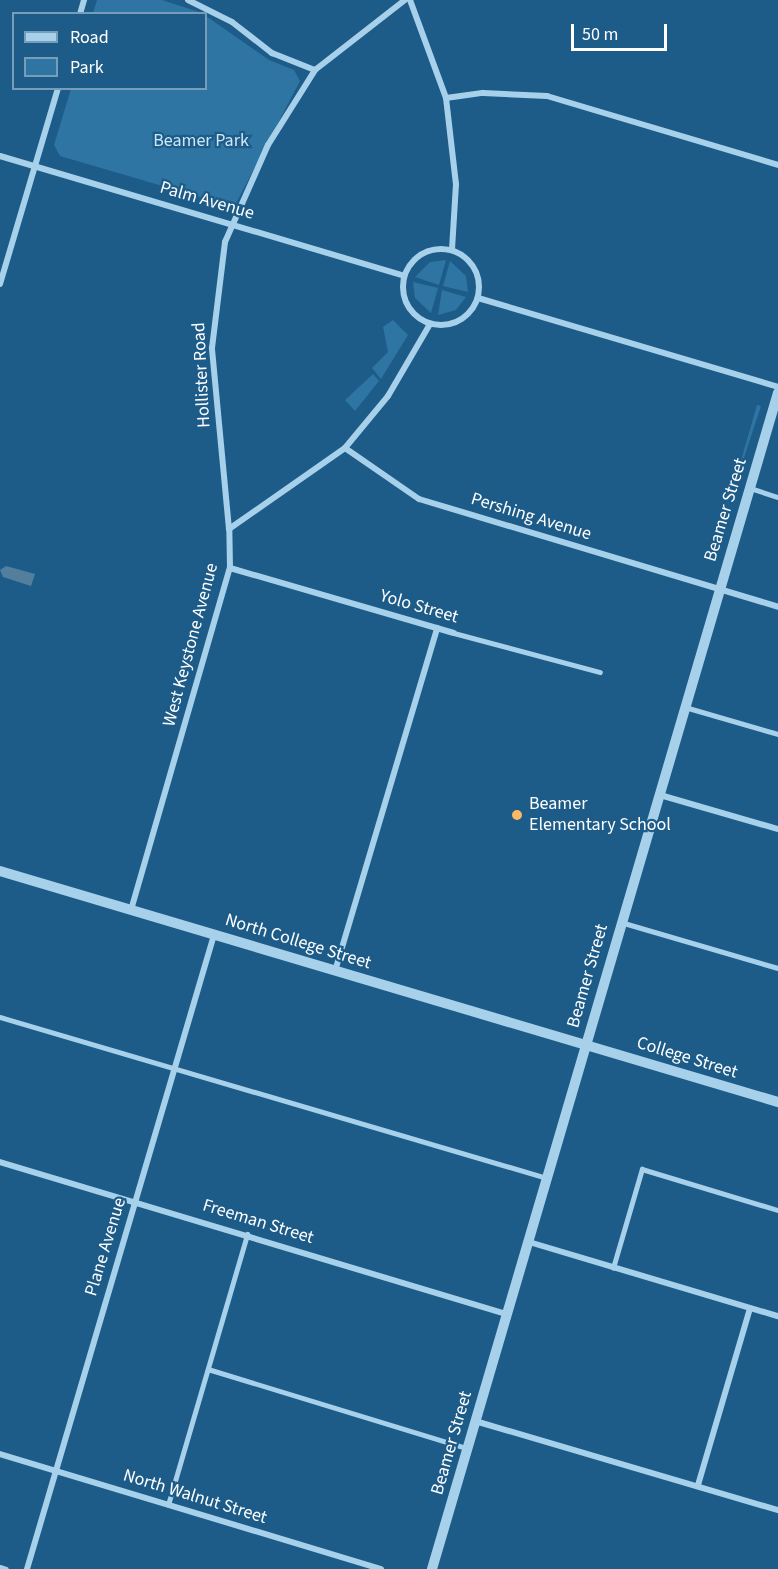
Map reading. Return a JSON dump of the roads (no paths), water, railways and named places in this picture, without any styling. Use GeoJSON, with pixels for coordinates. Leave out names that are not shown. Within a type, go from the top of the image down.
{"type":"FeatureCollection","features":[{"type":"Feature","properties":{"kind":"street"},"geometry":{"type":"LineString","coordinates":[[188,0],[232,22],[272,53],[315,70]]}},
{"type":"Feature","properties":{"kind":"street","name":"Hollister Road"},"geometry":{"type":"LineString","coordinates":[[229,529],[212,348],[219,268],[233,224],[268,145],[315,70],[405,0]]}},
{"type":"Feature","properties":{"kind":"street"},"geometry":{"type":"LineString","coordinates":[[410,0],[446,99],[456,184],[452,250]]}},
{"type":"Feature","properties":{"kind":"street"},"geometry":{"type":"LineString","coordinates":[[0,284],[57,90]]}},
{"type":"Feature","properties":{"kind":"street"},"geometry":{"type":"LineString","coordinates":[[446,99],[483,93],[547,96],[778,165]]}},
{"type":"Feature","properties":{"kind":"street","name":"Palm Avenue"},"geometry":{"type":"LineString","coordinates":[[0,156],[405,276]]}},
{"type":"Feature","properties":{"kind":"street"},"geometry":{"type":"LineString","coordinates":[[452,250],[475,268],[478,298],[459,321],[430,324],[407,305],[405,276],[423,253],[452,250]]}},
{"type":"Feature","properties":{"kind":"street"},"geometry":{"type":"LineString","coordinates":[[478,298],[778,387]]}},
{"type":"Feature","properties":{"kind":"street"},"geometry":{"type":"LineString","coordinates":[[229,529],[345,448],[388,396],[430,324]]}},
{"type":"Feature","properties":{"kind":"street","name":"Beamer Street"},"geometry":{"type":"LineString","coordinates":[[432,1569],[778,393]]}},
{"type":"Feature","properties":{"kind":"street","name":"Pershing Avenue"},"geometry":{"type":"LineString","coordinates":[[345,448],[420,499],[778,607]]}},
{"type":"Feature","properties":{"kind":"street","name":"West Keystone Avenue"},"geometry":{"type":"LineString","coordinates":[[131,910],[230,568],[229,529]]}},
{"type":"Feature","properties":{"kind":"street","name":"Yolo Street"},"geometry":{"type":"LineString","coordinates":[[230,568],[454,633]]}},
{"type":"Feature","properties":{"kind":"street"},"geometry":{"type":"LineString","coordinates":[[335,971],[437,628]]}},
{"type":"Feature","properties":{"kind":"street"},"geometry":{"type":"LineString","coordinates":[[659,795],[778,829]]}},
{"type":"Feature","properties":{"kind":"street","name":"North College Street"},"geometry":{"type":"LineString","coordinates":[[0,871],[586,1045]]}},
{"type":"Feature","properties":{"kind":"street","name":"Plane Avenue"},"geometry":{"type":"LineString","coordinates":[[27,1569],[214,934]]}},
{"type":"Feature","properties":{"kind":"street","name":"College Street"},"geometry":{"type":"LineString","coordinates":[[586,1045],[778,1102]]}},
{"type":"Feature","properties":{"kind":"street","name":"Freeman Street"},"geometry":{"type":"LineString","coordinates":[[0,1162],[247,1234],[506,1314]]}},
{"type":"Feature","properties":{"kind":"street"},"geometry":{"type":"LineString","coordinates":[[529,1242],[778,1316]]}},
{"type":"Feature","properties":{"kind":"street"},"geometry":{"type":"LineString","coordinates":[[698,1485],[750,1308]]}},
{"type":"Feature","properties":{"kind":"street"},"geometry":{"type":"LineString","coordinates":[[476,1421],[778,1510]]}},
{"type":"Feature","properties":{"kind":"street","name":"North Walnut Street"},"geometry":{"type":"LineString","coordinates":[[0,1454],[381,1569]]}},
{"type":"Feature","properties":{"kind":"lane"},"geometry":{"type":"LineString","coordinates":[[750,488],[778,497]]}},
{"type":"Feature","properties":{"kind":"lane","name":"Yolo Street"},"geometry":{"type":"LineString","coordinates":[[454,633],[600,672]]}},
{"type":"Feature","properties":{"kind":"lane"},"geometry":{"type":"LineString","coordinates":[[685,707],[778,734]]}},
{"type":"Feature","properties":{"kind":"lane"},"geometry":{"type":"LineString","coordinates":[[621,922],[778,968]]}},
{"type":"Feature","properties":{"kind":"lane"},"geometry":{"type":"LineString","coordinates":[[0,1017],[547,1179]]}},
{"type":"Feature","properties":{"kind":"lane"},"geometry":{"type":"LineString","coordinates":[[613,1268],[642,1169],[778,1210]]}},
{"type":"Feature","properties":{"kind":"lane"},"geometry":{"type":"LineString","coordinates":[[168,1505],[247,1234]]}},
{"type":"Feature","properties":{"kind":"lane"},"geometry":{"type":"LineString","coordinates":[[208,1370],[467,1448]]}},
{"type":"Feature","properties":{"kind":"lane"},"geometry":{"type":"LineString","coordinates":[[0,1567],[6,1569]]}},
{"type":"Feature","properties":{"kind":"place","name":"Beamer Elementary School"},"geometry":{"type":"Point","coordinates":[517,815]}},
{"type":"Feature","properties":{"kind":"park label","name":"Beamer Park"},"geometry":{"type":"Point","coordinates":[201,141]}}]}
